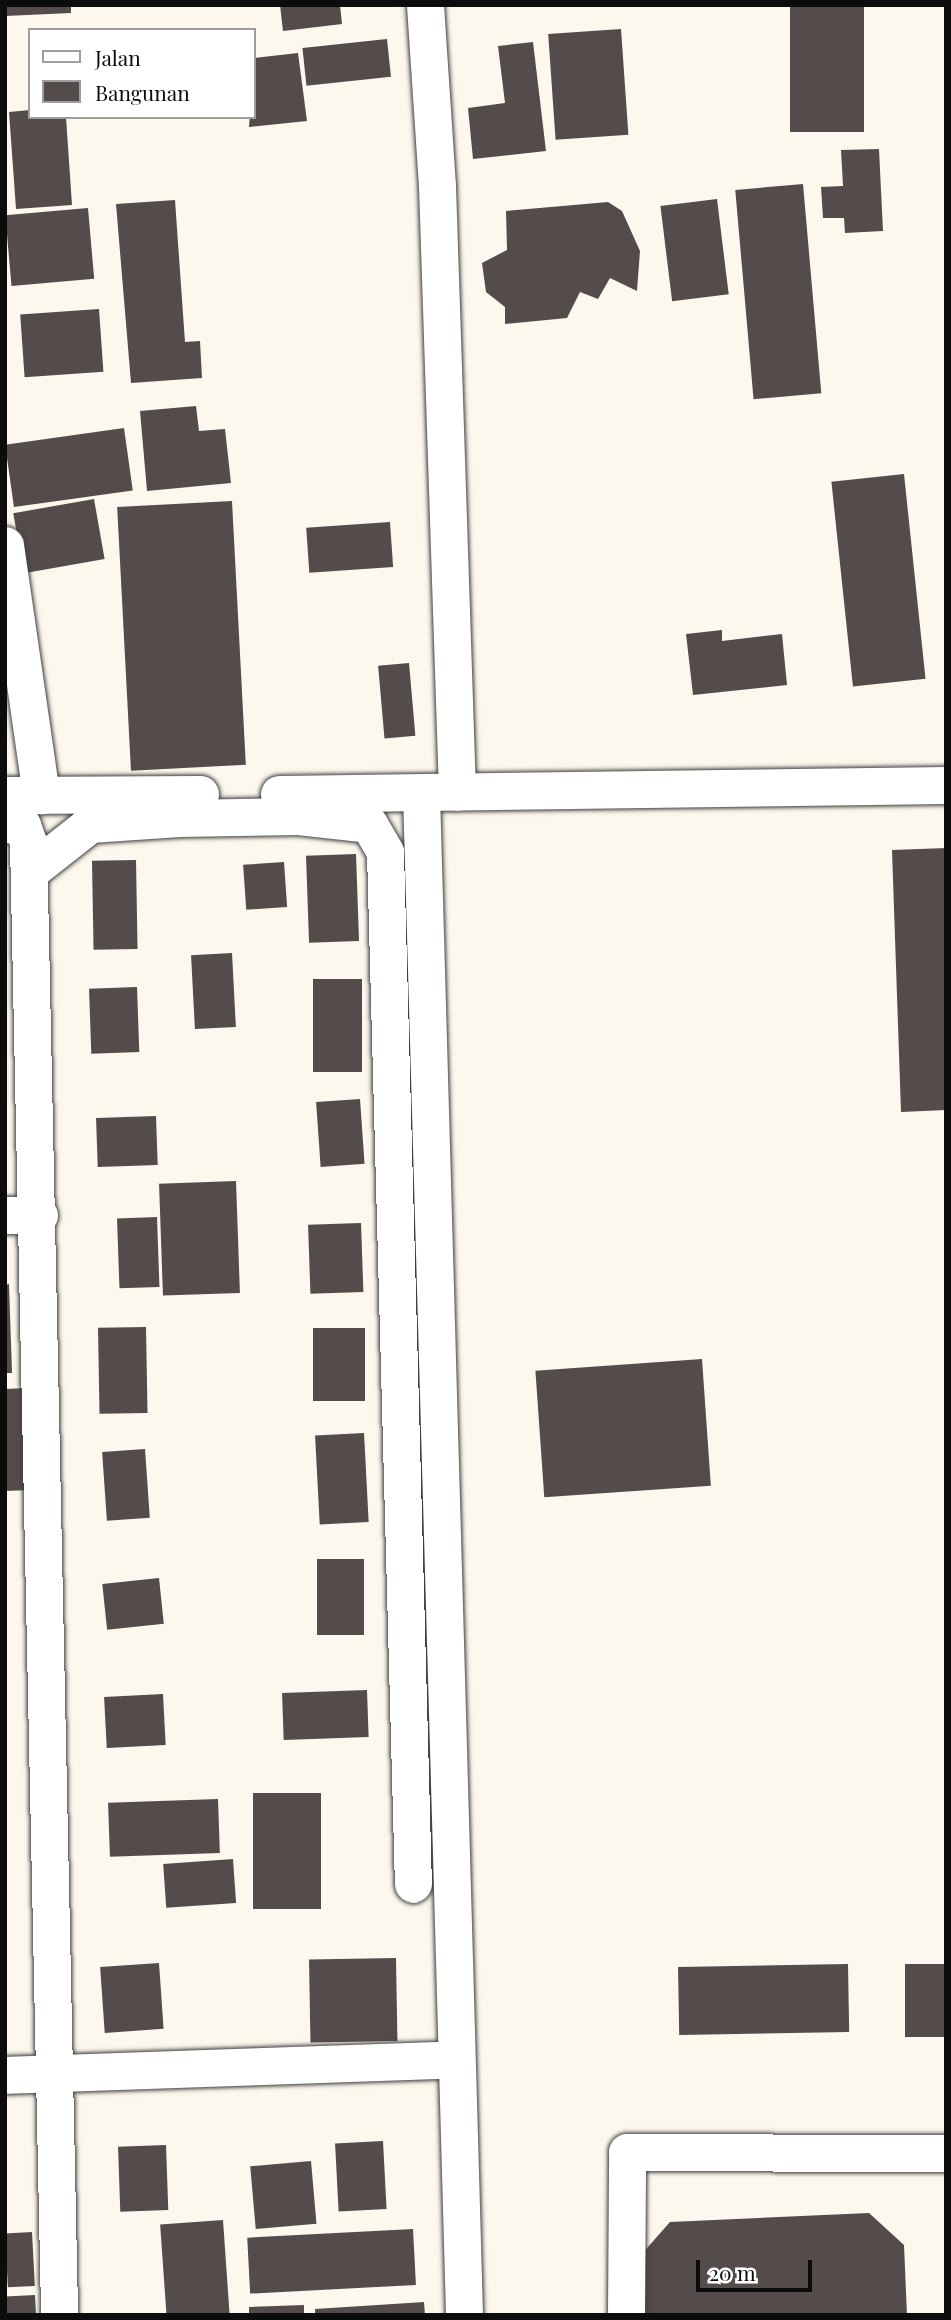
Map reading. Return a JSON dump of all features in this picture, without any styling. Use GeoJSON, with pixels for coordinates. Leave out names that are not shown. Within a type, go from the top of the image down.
{"type":"FeatureCollection","features":[{"type":"Feature","properties":{"kind":"street"},"geometry":{"type":"LineString","coordinates":[[425,5],[437,186],[457,792]]}},
{"type":"Feature","properties":{"kind":"street"},"geometry":{"type":"LineString","coordinates":[[5,545],[41,794]]}},
{"type":"Feature","properties":{"kind":"street"},"geometry":{"type":"LineString","coordinates":[[5,795],[421,793],[946,785]]}},
{"type":"Feature","properties":{"kind":"street"},"geometry":{"type":"LineString","coordinates":[[421,793],[464,2315]]}},
{"type":"Feature","properties":{"kind":"street"},"geometry":{"type":"LineString","coordinates":[[29,872],[90,824],[179,818],[298,816],[369,824],[385,852],[413,1884]]}},
{"type":"Feature","properties":{"kind":"street"},"geometry":{"type":"LineString","coordinates":[[5,824],[22,825],[29,872],[22,1215],[54,2076],[59,2315]]}},
{"type":"Feature","properties":{"kind":"street"},"geometry":{"type":"LineString","coordinates":[[5,2075],[54,2076],[455,2060]]}},
{"type":"Feature","properties":{"kind":"street"},"geometry":{"type":"LineString","coordinates":[[626,2315],[627,2152],[946,2153]]}},
{"type":"Feature","properties":{"kind":"building"},"geometry":{"type":"Polygon","coordinates":[[[5,5],[71,5],[71,13],[5,16],[5,5]]]}},
{"type":"Feature","properties":{"kind":"building"},"geometry":{"type":"Polygon","coordinates":[[[280,5],[340,5],[342,24],[283,31],[280,5]]]}},
{"type":"Feature","properties":{"kind":"building"},"geometry":{"type":"Polygon","coordinates":[[[790,5],[864,5],[864,132],[790,132],[790,5]]]}},
{"type":"Feature","properties":{"kind":"building"},"geometry":{"type":"Polygon","coordinates":[[[621,29],[628,135],[556,140],[548,34],[621,29]]]}},
{"type":"Feature","properties":{"kind":"building"},"geometry":{"type":"Polygon","coordinates":[[[387,39],[391,77],[306,86],[302,48],[387,39]]]}},
{"type":"Feature","properties":{"kind":"building"},"geometry":{"type":"Polygon","coordinates":[[[533,42],[546,151],[473,159],[468,108],[505,103],[498,46],[533,42]]]}},
{"type":"Feature","properties":{"kind":"building"},"geometry":{"type":"Polygon","coordinates":[[[298,53],[307,121],[249,127],[250,119],[256,119],[256,58],[298,53]]]}},
{"type":"Feature","properties":{"kind":"building"},"geometry":{"type":"Polygon","coordinates":[[[28,110],[28,119],[66,119],[72,205],[16,209],[9,112],[28,110]]]}},
{"type":"Feature","properties":{"kind":"building"},"geometry":{"type":"Polygon","coordinates":[[[879,149],[883,231],[845,233],[844,218],[823,218],[821,187],[843,186],[841,150],[879,149]]]}},
{"type":"Feature","properties":{"kind":"building"},"geometry":{"type":"Polygon","coordinates":[[[803,184],[821,393],[754,399],[735,190],[803,184]]]}},
{"type":"Feature","properties":{"kind":"building"},"geometry":{"type":"Polygon","coordinates":[[[717,199],[729,294],[672,301],[660,206],[717,199]]]}},
{"type":"Feature","properties":{"kind":"building"},"geometry":{"type":"Polygon","coordinates":[[[175,200],[185,342],[200,341],[202,378],[131,383],[116,204],[175,200]]]}},
{"type":"Feature","properties":{"kind":"building"},"geometry":{"type":"Polygon","coordinates":[[[608,202],[622,211],[640,251],[637,291],[610,278],[598,299],[580,292],[567,318],[505,324],[505,307],[486,292],[482,263],[507,250],[506,211],[608,202]]]}},
{"type":"Feature","properties":{"kind":"building"},"geometry":{"type":"Polygon","coordinates":[[[88,208],[94,279],[12,286],[5,215],[88,208]]]}},
{"type":"Feature","properties":{"kind":"building"},"geometry":{"type":"Polygon","coordinates":[[[99,309],[103,372],[25,377],[20,315],[99,309]]]}},
{"type":"Feature","properties":{"kind":"building"},"geometry":{"type":"Polygon","coordinates":[[[196,406],[199,431],[225,429],[231,483],[147,491],[140,411],[196,406]]]}},
{"type":"Feature","properties":{"kind":"building"},"geometry":{"type":"Polygon","coordinates":[[[124,428],[133,490],[14,507],[5,445],[124,428]]]}},
{"type":"Feature","properties":{"kind":"building"},"geometry":{"type":"Polygon","coordinates":[[[904,474],[926,679],[853,687],[831,482],[904,474]]]}},
{"type":"Feature","properties":{"kind":"building"},"geometry":{"type":"Polygon","coordinates":[[[94,499],[105,559],[24,573],[13,513],[94,499]]]}},
{"type":"Feature","properties":{"kind":"building"},"geometry":{"type":"Polygon","coordinates":[[[232,501],[246,765],[131,771],[117,507],[232,501]]]}},
{"type":"Feature","properties":{"kind":"building"},"geometry":{"type":"Polygon","coordinates":[[[390,522],[393,567],[309,573],[306,528],[390,522]]]}},
{"type":"Feature","properties":{"kind":"building"},"geometry":{"type":"Polygon","coordinates":[[[722,630],[722,641],[782,634],[787,685],[693,695],[686,634],[722,630]]]}},
{"type":"Feature","properties":{"kind":"building"},"geometry":{"type":"Polygon","coordinates":[[[409,663],[415,736],[384,738],[378,666],[409,663]]]}},
{"type":"Feature","properties":{"kind":"building"},"geometry":{"type":"Polygon","coordinates":[[[946,848],[946,1110],[901,1112],[892,850],[946,848]]]}},
{"type":"Feature","properties":{"kind":"building"},"geometry":{"type":"Polygon","coordinates":[[[356,854],[359,941],[309,943],[306,856],[356,854]]]}},
{"type":"Feature","properties":{"kind":"building"},"geometry":{"type":"Polygon","coordinates":[[[136,860],[138,949],[94,950],[92,861],[136,860]]]}},
{"type":"Feature","properties":{"kind":"building"},"geometry":{"type":"Polygon","coordinates":[[[284,862],[287,907],[246,910],[243,865],[284,862]]]}},
{"type":"Feature","properties":{"kind":"building"},"geometry":{"type":"Polygon","coordinates":[[[232,953],[236,1027],[195,1029],[191,955],[232,953]]]}},
{"type":"Feature","properties":{"kind":"building"},"geometry":{"type":"Polygon","coordinates":[[[313,979],[362,979],[362,1072],[313,1072],[313,979]]]}},
{"type":"Feature","properties":{"kind":"building"},"geometry":{"type":"Polygon","coordinates":[[[137,987],[139,1052],[91,1054],[89,989],[137,987]]]}},
{"type":"Feature","properties":{"kind":"building"},"geometry":{"type":"Polygon","coordinates":[[[360,1099],[365,1164],[321,1167],[316,1102],[360,1099]]]}},
{"type":"Feature","properties":{"kind":"building"},"geometry":{"type":"Polygon","coordinates":[[[156,1116],[158,1165],[98,1167],[96,1118],[156,1116]]]}},
{"type":"Feature","properties":{"kind":"building"},"geometry":{"type":"Polygon","coordinates":[[[236,1181],[240,1293],[163,1296],[159,1184],[236,1181]]]}},
{"type":"Feature","properties":{"kind":"building"},"geometry":{"type":"Polygon","coordinates":[[[157,1217],[159,1287],[119,1288],[117,1218],[157,1217]]]}},
{"type":"Feature","properties":{"kind":"building"},"geometry":{"type":"Polygon","coordinates":[[[361,1223],[363,1292],[310,1294],[308,1225],[361,1223]]]}},
{"type":"Feature","properties":{"kind":"building"},"geometry":{"type":"Polygon","coordinates":[[[9,1284],[12,1373],[5,1373],[5,1285],[9,1284]]]}},
{"type":"Feature","properties":{"kind":"building"},"geometry":{"type":"Polygon","coordinates":[[[146,1327],[148,1413],[100,1414],[98,1328],[146,1327]]]}},
{"type":"Feature","properties":{"kind":"building"},"geometry":{"type":"Polygon","coordinates":[[[313,1328],[365,1328],[365,1401],[313,1401],[313,1328]]]}},
{"type":"Feature","properties":{"kind":"building"},"geometry":{"type":"Polygon","coordinates":[[[702,1359],[711,1486],[544,1497],[535,1371],[702,1359]]]}},
{"type":"Feature","properties":{"kind":"building"},"geometry":{"type":"Polygon","coordinates":[[[27,1388],[31,1490],[5,1491],[5,1389],[27,1388]]]}},
{"type":"Feature","properties":{"kind":"building"},"geometry":{"type":"Polygon","coordinates":[[[364,1433],[369,1522],[320,1524],[315,1436],[364,1433]]]}},
{"type":"Feature","properties":{"kind":"building"},"geometry":{"type":"Polygon","coordinates":[[[145,1449],[150,1518],[107,1521],[102,1452],[145,1449]]]}},
{"type":"Feature","properties":{"kind":"building"},"geometry":{"type":"Polygon","coordinates":[[[317,1559],[364,1559],[364,1635],[317,1635],[317,1559]]]}},
{"type":"Feature","properties":{"kind":"building"},"geometry":{"type":"Polygon","coordinates":[[[159,1578],[164,1624],[107,1630],[102,1584],[159,1578]]]}},
{"type":"Feature","properties":{"kind":"building"},"geometry":{"type":"Polygon","coordinates":[[[367,1690],[369,1737],[284,1740],[282,1693],[367,1690]]]}},
{"type":"Feature","properties":{"kind":"building"},"geometry":{"type":"Polygon","coordinates":[[[163,1694],[166,1745],[107,1748],[104,1697],[163,1694]]]}},
{"type":"Feature","properties":{"kind":"building"},"geometry":{"type":"Polygon","coordinates":[[[253,1793],[321,1793],[321,1909],[253,1909],[253,1793]]]}},
{"type":"Feature","properties":{"kind":"building"},"geometry":{"type":"Polygon","coordinates":[[[218,1799],[220,1853],[110,1857],[108,1803],[218,1799]]]}},
{"type":"Feature","properties":{"kind":"building"},"geometry":{"type":"Polygon","coordinates":[[[233,1859],[236,1903],[166,1908],[163,1864],[233,1859]]]}},
{"type":"Feature","properties":{"kind":"building"},"geometry":{"type":"Polygon","coordinates":[[[396,1958],[397,2041],[310,2043],[309,1960],[396,1958]]]}},
{"type":"Feature","properties":{"kind":"building"},"geometry":{"type":"Polygon","coordinates":[[[159,1963],[164,2029],[105,2033],[100,1967],[159,1963]]]}},
{"type":"Feature","properties":{"kind":"building"},"geometry":{"type":"Polygon","coordinates":[[[848,1964],[849,2032],[679,2035],[678,1967],[848,1964]]]}},
{"type":"Feature","properties":{"kind":"building"},"geometry":{"type":"Polygon","coordinates":[[[905,1964],[946,1964],[946,2037],[905,2037],[905,1964]]]}},
{"type":"Feature","properties":{"kind":"building"},"geometry":{"type":"Polygon","coordinates":[[[383,2141],[387,2209],[339,2211],[335,2144],[383,2141]]]}},
{"type":"Feature","properties":{"kind":"building"},"geometry":{"type":"Polygon","coordinates":[[[166,2145],[168,2210],[120,2212],[118,2147],[166,2145]]]}},
{"type":"Feature","properties":{"kind":"building"},"geometry":{"type":"Polygon","coordinates":[[[311,2161],[316,2224],[256,2229],[250,2166],[311,2161]]]}},
{"type":"Feature","properties":{"kind":"building"},"geometry":{"type":"Polygon","coordinates":[[[869,2213],[904,2245],[907,2315],[643,2315],[640,2256],[670,2222],[869,2213]]]}},
{"type":"Feature","properties":{"kind":"building"},"geometry":{"type":"Polygon","coordinates":[[[223,2220],[230,2315],[166,2315],[160,2224],[223,2220]]]}},
{"type":"Feature","properties":{"kind":"building"},"geometry":{"type":"Polygon","coordinates":[[[413,2229],[416,2285],[250,2294],[247,2238],[413,2229]]]}},
{"type":"Feature","properties":{"kind":"building"},"geometry":{"type":"Polygon","coordinates":[[[32,2232],[35,2286],[8,2287],[5,2233],[32,2232]]]}},
{"type":"Feature","properties":{"kind":"building"},"geometry":{"type":"Polygon","coordinates":[[[35,2295],[36,2315],[6,2315],[5,2297],[35,2295]]]}},
{"type":"Feature","properties":{"kind":"building"},"geometry":{"type":"Polygon","coordinates":[[[424,2302],[425,2315],[315,2315],[315,2309],[424,2302]]]}},
{"type":"Feature","properties":{"kind":"building"},"geometry":{"type":"Polygon","coordinates":[[[304,2305],[304,2315],[249,2315],[249,2307],[304,2305]]]}}]}
